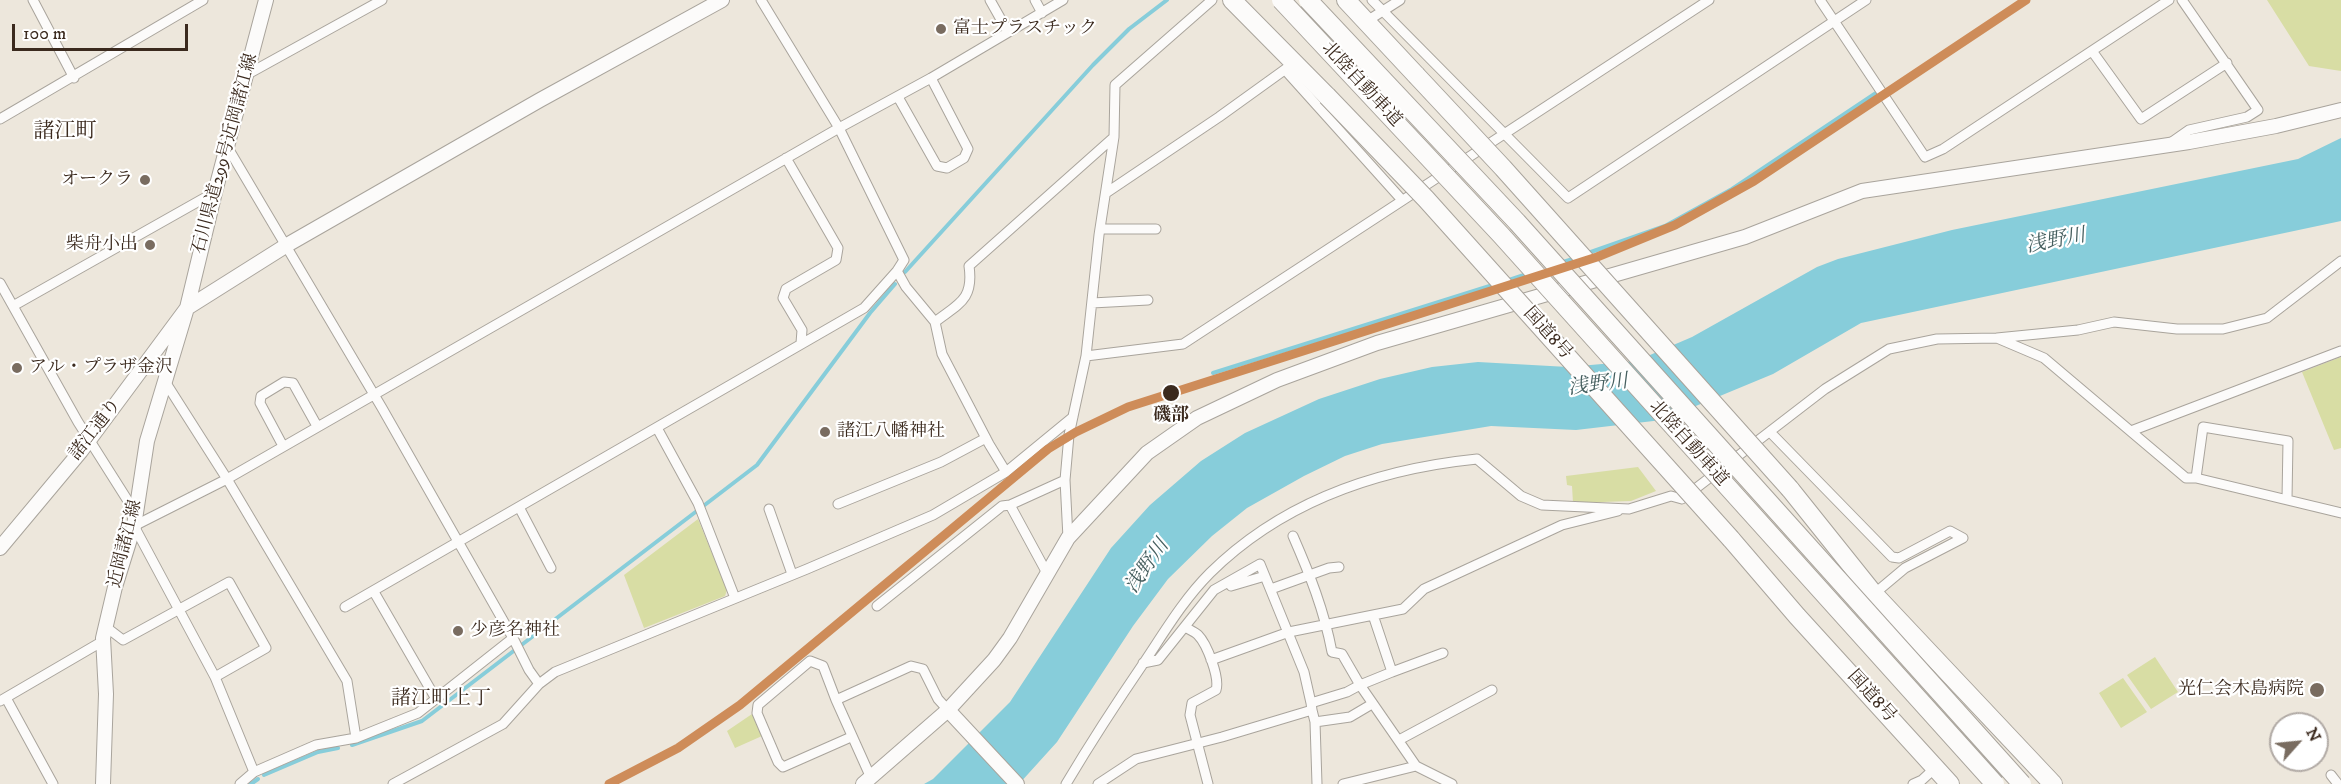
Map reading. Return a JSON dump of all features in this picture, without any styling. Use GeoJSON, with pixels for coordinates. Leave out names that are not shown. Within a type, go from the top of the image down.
{"type":"FeatureCollection","features":[{"type":"Feature","properties":{"kind":"highway","name":"国道8号"},"geometry":{"type":"LineString","coordinates":[[1232,0],[1290,67],[1327,96],[1426,199],[1731,539],[1797,616],[1950,784]]}},
{"type":"Feature","properties":{"kind":"highway","name":"北陸自動車道"},"geometry":{"type":"LineString","coordinates":[[1281,0],[1501,235],[1995,784]]}},
{"type":"Feature","properties":{"kind":"highway","name":"北陸自動車道"},"geometry":{"type":"LineString","coordinates":[[1308,0],[1525,231],[2022,784]]}},
{"type":"Feature","properties":{"kind":"highway"},"geometry":{"type":"LineString","coordinates":[[1346,0],[1503,168],[1790,489],[1874,594],[2053,784]]}},
{"type":"Feature","properties":{"kind":"street","name":"石川県道299号近岡諸江線"},"geometry":{"type":"LineString","coordinates":[[187,308],[266,0]]}},
{"type":"Feature","properties":{"kind":"street"},"geometry":{"type":"LineString","coordinates":[[248,74],[382,0]]}},
{"type":"Feature","properties":{"kind":"street"},"geometry":{"type":"LineString","coordinates":[[187,308],[287,245],[540,100],[722,0]]}},
{"type":"Feature","properties":{"kind":"street"},"geometry":{"type":"LineString","coordinates":[[345,607],[864,308],[897,271],[904,260],[839,128],[760,0]]}},
{"type":"Feature","properties":{"kind":"street"},"geometry":{"type":"LineString","coordinates":[[990,0],[1008,32]]}},
{"type":"Feature","properties":{"kind":"street"},"geometry":{"type":"LineString","coordinates":[[1035,0],[1042,13]]}},
{"type":"Feature","properties":{"kind":"street"},"geometry":{"type":"LineString","coordinates":[[254,772],[215,677],[134,526],[226,479],[786,158],[898,97],[1063,0]]}},
{"type":"Feature","properties":{"kind":"street"},"geometry":{"type":"LineString","coordinates":[[1068,538],[1065,480],[1069,435],[1086,356],[1100,229],[1114,137],[1115,85],[1212,0]]}},
{"type":"Feature","properties":{"kind":"street"},"geometry":{"type":"LineString","coordinates":[[1372,0],[1568,198],[1866,0]]}},
{"type":"Feature","properties":{"kind":"street"},"geometry":{"type":"LineString","coordinates":[[1367,21],[1400,0]]}},
{"type":"Feature","properties":{"kind":"street"},"geometry":{"type":"LineString","coordinates":[[1086,356],[1183,344],[1709,0]]}},
{"type":"Feature","properties":{"kind":"street"},"geometry":{"type":"LineString","coordinates":[[1820,0],[1925,157],[1943,149],[2169,0]]}},
{"type":"Feature","properties":{"kind":"street"},"geometry":{"type":"LineString","coordinates":[[2167,145],[2189,130],[2247,117],[2258,110],[2182,0]]}},
{"type":"Feature","properties":{"kind":"street"},"geometry":{"type":"LineString","coordinates":[[0,119],[74,78],[200,1]]}},
{"type":"Feature","properties":{"kind":"street"},"geometry":{"type":"LineString","coordinates":[[38,2],[74,78]]}},
{"type":"Feature","properties":{"kind":"street"},"geometry":{"type":"LineString","coordinates":[[2092,51],[2141,119],[2227,63]]}},
{"type":"Feature","properties":{"kind":"street"},"geometry":{"type":"LineString","coordinates":[[1106,193],[1290,67],[1402,200]]}},
{"type":"Feature","properties":{"kind":"street"},"geometry":{"type":"LineString","coordinates":[[898,97],[937,166],[947,168],[964,158],[968,149],[931,78]]}},
{"type":"Feature","properties":{"kind":"street"},"geometry":{"type":"LineString","coordinates":[[851,737],[783,767],[778,762],[757,713],[758,705],[810,661],[823,666],[851,737],[867,781],[948,710],[994,660],[1048,575],[1068,538],[1147,453],[1197,418],[1277,380],[1377,343],[1745,237],[1862,191],[2167,145],[2276,126],[2341,110]]}},
{"type":"Feature","properties":{"kind":"street"},"geometry":{"type":"LineString","coordinates":[[935,322],[966,298],[971,278],[969,266],[1114,137]]}},
{"type":"Feature","properties":{"kind":"street"},"geometry":{"type":"LineString","coordinates":[[228,148],[373,393],[539,684]]}},
{"type":"Feature","properties":{"kind":"street"},"geometry":{"type":"LineString","coordinates":[[786,158],[838,248],[836,260],[786,288],[783,298],[802,330],[801,343]]}},
{"type":"Feature","properties":{"kind":"street"},"geometry":{"type":"LineString","coordinates":[[13,306],[215,192]]}},
{"type":"Feature","properties":{"kind":"street"},"geometry":{"type":"LineString","coordinates":[[1100,229],[1156,229]]}},
{"type":"Feature","properties":{"kind":"street"},"geometry":{"type":"LineString","coordinates":[[1211,660],[1289,632],[1403,609],[1424,589],[1562,525],[1671,496],[1682,499],[1825,389],[1889,349],[1937,339],[1996,338],[2078,330],[2114,322],[2177,329],[2223,329],[2267,318],[2341,261]]}},
{"type":"Feature","properties":{"kind":"street"},"geometry":{"type":"LineString","coordinates":[[897,271],[906,287],[935,322],[942,354],[1006,472]]}},
{"type":"Feature","properties":{"kind":"street"},"geometry":{"type":"LineString","coordinates":[[0,283],[128,501],[137,506]]}},
{"type":"Feature","properties":{"kind":"street"},"geometry":{"type":"LineString","coordinates":[[1092,303],[1148,300]]}},
{"type":"Feature","properties":{"kind":"street","name":"近岡諸江線"},"geometry":{"type":"LineString","coordinates":[[103,784],[106,694],[104,634],[134,526],[147,441],[187,308]]}},
{"type":"Feature","properties":{"kind":"street","name":"諸江通り"},"geometry":{"type":"LineString","coordinates":[[0,548],[90,439],[187,308]]}},
{"type":"Feature","properties":{"kind":"street"},"geometry":{"type":"LineString","coordinates":[[1996,338],[2044,358],[2187,478],[2196,478],[2341,513]]}},
{"type":"Feature","properties":{"kind":"street"},"geometry":{"type":"LineString","coordinates":[[2131,431],[2341,351]]}},
{"type":"Feature","properties":{"kind":"street"},"geometry":{"type":"LineString","coordinates":[[164,380],[226,479],[346,681],[356,738]]}},
{"type":"Feature","properties":{"kind":"street"},"geometry":{"type":"LineString","coordinates":[[283,446],[260,403],[261,396],[284,382],[293,383],[317,426]]}},
{"type":"Feature","properties":{"kind":"street"},"geometry":{"type":"LineString","coordinates":[[393,784],[503,724],[539,684],[555,672],[933,515],[1006,472],[1073,417]]}},
{"type":"Feature","properties":{"kind":"street"},"geometry":{"type":"LineString","coordinates":[[2196,478],[2203,427],[2288,441],[2287,499]]}},
{"type":"Feature","properties":{"kind":"street"},"geometry":{"type":"LineString","coordinates":[[657,428],[700,508],[735,598]]}},
{"type":"Feature","properties":{"kind":"street"},"geometry":{"type":"LineString","coordinates":[[1770,432],[1892,557],[1899,558],[1950,531],[1963,538],[1905,568],[1874,594]]}},
{"type":"Feature","properties":{"kind":"street"},"geometry":{"type":"LineString","coordinates":[[838,504],[941,462],[987,438]]}},
{"type":"Feature","properties":{"kind":"street"},"geometry":{"type":"LineString","coordinates":[[1066,784],[1098,730],[1175,614],[1194,590],[1246,541],[1291,512],[1380,475],[1438,463],[1477,459],[1521,496],[1542,505],[1629,509]]}},
{"type":"Feature","properties":{"kind":"street"},"geometry":{"type":"LineString","coordinates":[[877,606],[1002,506],[1010,505],[1065,480]]}},
{"type":"Feature","properties":{"kind":"street"},"geometry":{"type":"LineString","coordinates":[[1010,505],[1048,575]]}},
{"type":"Feature","properties":{"kind":"street"},"geometry":{"type":"LineString","coordinates":[[519,507],[551,568]]}},
{"type":"Feature","properties":{"kind":"street"},"geometry":{"type":"LineString","coordinates":[[769,509],[792,574]]}},
{"type":"Feature","properties":{"kind":"street"},"geometry":{"type":"LineString","coordinates":[[1293,536],[1311,574],[1332,652],[1342,654],[1372,704],[1416,765],[1452,784]]}},
{"type":"Feature","properties":{"kind":"street"},"geometry":{"type":"LineString","coordinates":[[1143,663],[1158,660],[1214,590],[1260,564],[1304,672],[1315,722],[1317,784]]}},
{"type":"Feature","properties":{"kind":"street"},"geometry":{"type":"LineString","coordinates":[[1271,589],[1311,574],[1339,567]]}},
{"type":"Feature","properties":{"kind":"street"},"geometry":{"type":"LineString","coordinates":[[53,784],[3,700],[104,634],[123,640],[229,582],[266,648],[215,677]]}},
{"type":"Feature","properties":{"kind":"street"},"geometry":{"type":"LineString","coordinates":[[374,592],[436,699]]}},
{"type":"Feature","properties":{"kind":"street"},"geometry":{"type":"LineString","coordinates":[[1373,615],[1392,672]]}},
{"type":"Feature","properties":{"kind":"street"},"geometry":{"type":"LineString","coordinates":[[1185,627],[1198,635],[1211,660],[1218,682],[1216,690],[1192,703],[1190,715],[1208,784]]}},
{"type":"Feature","properties":{"kind":"street"},"geometry":{"type":"LineString","coordinates":[[240,784],[254,772],[316,745],[356,738],[418,713],[513,638]]}},
{"type":"Feature","properties":{"kind":"street"},"geometry":{"type":"LineString","coordinates":[[1098,784],[1136,759],[1196,743],[1312,706],[1443,653]]}},
{"type":"Feature","properties":{"kind":"street"},"geometry":{"type":"LineString","coordinates":[[836,700],[911,666],[922,669],[938,699],[1017,784]]}},
{"type":"Feature","properties":{"kind":"street"},"geometry":{"type":"LineString","coordinates":[[1399,740],[1492,690]]}},
{"type":"Feature","properties":{"kind":"street"},"geometry":{"type":"LineString","coordinates":[[1315,722],[1350,717],[1372,704]]}},
{"type":"Feature","properties":{"kind":"street"},"geometry":{"type":"LineString","coordinates":[[1343,784],[1416,765]]}},
{"type":"Feature","properties":{"kind":"street"},"geometry":{"type":"LineString","coordinates":[[1913,784],[1922,780],[1935,768]]}},
{"type":"Feature","properties":{"kind":"street"},"geometry":{"type":"LineString","coordinates":[[2331,775],[2338,784]]}},
{"type":"Feature","properties":{"kind":"green space"},"geometry":{"type":"Polygon","coordinates":[[[2267,0],[2341,0],[2341,71],[2309,66],[2267,0]]]}},
{"type":"Feature","properties":{"kind":"green space"},"geometry":{"type":"Polygon","coordinates":[[[2341,357],[2341,448],[2334,450],[2302,372],[2341,357]]]}},
{"type":"Feature","properties":{"kind":"green space"},"geometry":{"type":"Polygon","coordinates":[[[1638,467],[1656,491],[1631,501],[1573,503],[1572,486],[1567,485],[1566,476],[1638,467]]]}},
{"type":"Feature","properties":{"kind":"green space"},"geometry":{"type":"Polygon","coordinates":[[[698,519],[727,590],[725,596],[644,628],[624,575],[698,519]]]}},
{"type":"Feature","properties":{"kind":"green space"},"geometry":{"type":"Polygon","coordinates":[[[2155,657],[2178,692],[2151,709],[2127,675],[2155,657]]]}},
{"type":"Feature","properties":{"kind":"green space"},"geometry":{"type":"Polygon","coordinates":[[[2123,678],[2147,712],[2121,728],[2099,693],[2123,678]]]}},
{"type":"Feature","properties":{"kind":"green space"},"geometry":{"type":"Polygon","coordinates":[[[752,714],[762,736],[735,748],[727,731],[752,714]]]}},
{"type":"Feature","properties":{"kind":"water","name":"浅野川"},"geometry":{"type":"Polygon","coordinates":[[[2341,138],[2341,221],[1861,323],[1773,374],[1662,420],[1576,430],[1491,426],[1382,444],[1345,456],[1247,508],[1212,536],[1168,579],[1133,626],[1057,742],[1019,784],[924,784],[933,779],[1010,702],[1111,548],[1150,505],[1201,461],[1245,433],[1319,399],[1380,379],[1432,367],[1478,362],[1568,367],[1636,361],[1692,337],[1817,267],[1838,259],[1952,230],[2298,159],[2341,138]]]}},
{"type":"Feature","properties":{"kind":"waterway"},"geometry":{"type":"LineString","coordinates":[[905,272],[1093,65],[1129,29],[1167,0]]}},
{"type":"Feature","properties":{"kind":"waterway"},"geometry":{"type":"LineString","coordinates":[[1588,253],[1665,226],[1732,189],[1876,93]]}},
{"type":"Feature","properties":{"kind":"waterway"},"geometry":{"type":"LineString","coordinates":[[1560,263],[1576,258]]}},
{"type":"Feature","properties":{"kind":"waterway"},"geometry":{"type":"LineString","coordinates":[[1506,281],[1527,274]]}},
{"type":"Feature","properties":{"kind":"waterway"},"geometry":{"type":"LineString","coordinates":[[352,745],[422,721],[757,465],[870,313],[895,284]]}},
{"type":"Feature","properties":{"kind":"waterway"},"geometry":{"type":"LineString","coordinates":[[1213,373],[1496,284]]}},
{"type":"Feature","properties":{"kind":"waterway"},"geometry":{"type":"LineString","coordinates":[[264,775],[318,752],[338,748]]}},
{"type":"Feature","properties":{"kind":"waterway"},"geometry":{"type":"LineString","coordinates":[[251,784],[258,779]]}},
{"type":"Feature","properties":{"kind":"transit line"},"geometry":{"type":"LineString","coordinates":[[609,784],[678,748],[740,705],[1048,449],[1076,432],[1128,407],[1597,257],[1675,225],[1754,181],[2026,0]]}},
{"type":"Feature","properties":{"kind":"place","name":"富士プラスチック"},"geometry":{"type":"Point","coordinates":[941,29]}},
{"type":"Feature","properties":{"kind":"place","name":"オークラ"},"geometry":{"type":"Point","coordinates":[145,180]}},
{"type":"Feature","properties":{"kind":"place","name":"柴舟小出"},"geometry":{"type":"Point","coordinates":[150,245]}},
{"type":"Feature","properties":{"kind":"place","name":"アル・プラザ金沢"},"geometry":{"type":"Point","coordinates":[17,368]}},
{"type":"Feature","properties":{"kind":"place","name":"磯部"},"geometry":{"type":"Point","coordinates":[1171,393]}},
{"type":"Feature","properties":{"kind":"place","name":"諸江八幡神社"},"geometry":{"type":"Point","coordinates":[825,432]}},
{"type":"Feature","properties":{"kind":"place","name":"少彦名神社"},"geometry":{"type":"Point","coordinates":[458,631]}},
{"type":"Feature","properties":{"kind":"place","name":"光仁会木島病院"},"geometry":{"type":"Point","coordinates":[2317,690]}},
{"type":"Feature","properties":{"kind":"district","name":"諸江町"},"geometry":{"type":"Point","coordinates":[65,133]}},
{"type":"Feature","properties":{"kind":"district","name":"諸江町上丁"},"geometry":{"type":"Point","coordinates":[441,700]}}]}
